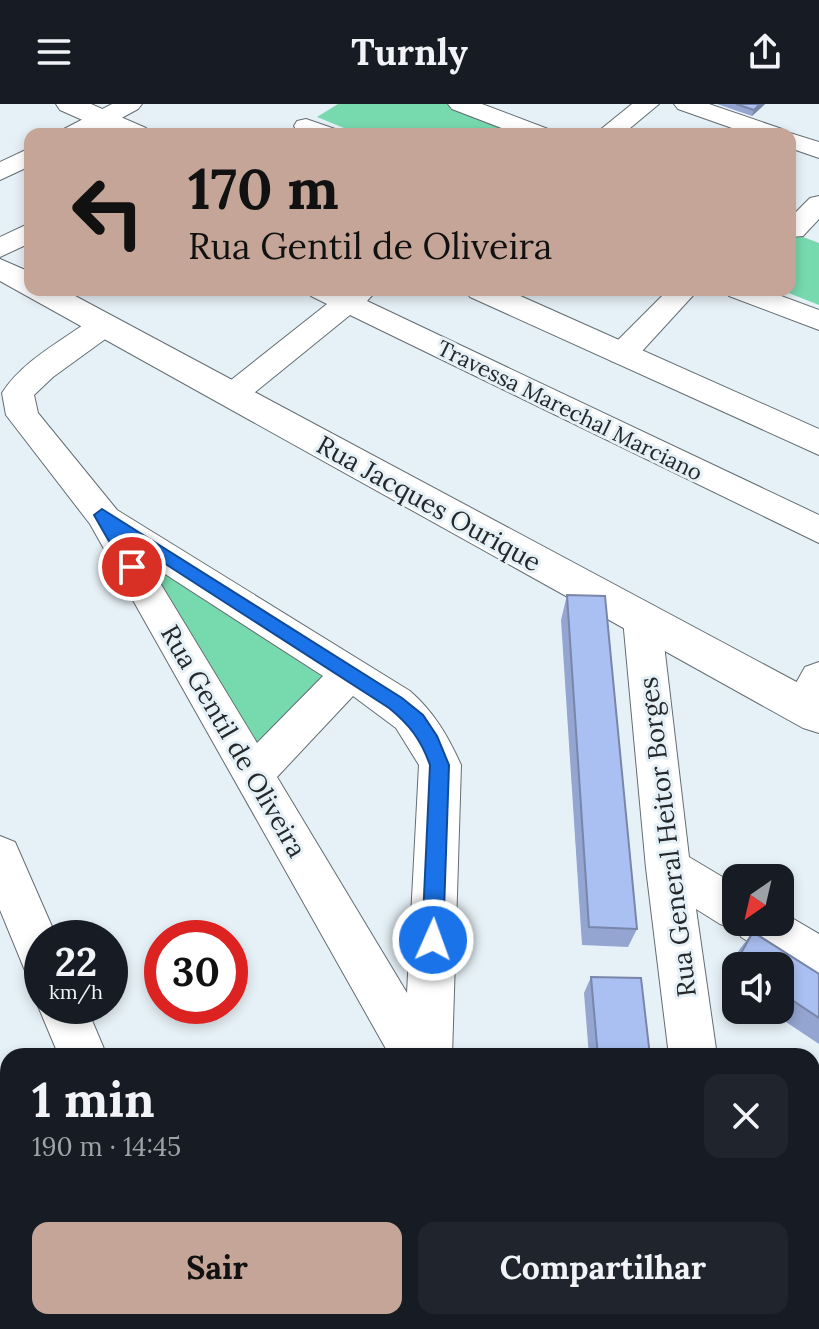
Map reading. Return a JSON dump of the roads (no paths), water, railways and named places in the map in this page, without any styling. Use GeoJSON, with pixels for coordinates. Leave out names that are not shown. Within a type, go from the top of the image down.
{"type":"FeatureCollection","features":[{"type":"Feature","properties":{"kind":"main road"},"geometry":{"type":"LineString","coordinates":[[69,104],[122,128]]}},
{"type":"Feature","properties":{"kind":"main road"},"geometry":{"type":"LineString","coordinates":[[0,268],[24,282]]}},
{"type":"Feature","properties":{"kind":"main road","name":"Rua Jacques Ourique"},"geometry":{"type":"LineString","coordinates":[[51,296],[642,619],[814,700]]}},
{"type":"Feature","properties":{"kind":"main road"},"geometry":{"type":"LineString","coordinates":[[494,296],[819,443]]}},
{"type":"Feature","properties":{"kind":"street"},"geometry":{"type":"LineString","coordinates":[[85,128],[130,104]]}},
{"type":"Feature","properties":{"kind":"street"},"geometry":{"type":"LineString","coordinates":[[460,104],[523,128]]}},
{"type":"Feature","properties":{"kind":"street"},"geometry":{"type":"LineString","coordinates":[[615,128],[647,104]]}},
{"type":"Feature","properties":{"kind":"street"},"geometry":{"type":"LineString","coordinates":[[686,104],[756,128]]}},
{"type":"Feature","properties":{"kind":"street"},"geometry":{"type":"LineString","coordinates":[[796,142],[819,150]]}},
{"type":"Feature","properties":{"kind":"street"},"geometry":{"type":"LineString","coordinates":[[0,172],[24,159]]}},
{"type":"Feature","properties":{"kind":"street"},"geometry":{"type":"LineString","coordinates":[[801,233],[819,204]]}},
{"type":"Feature","properties":{"kind":"street"},"geometry":{"type":"LineString","coordinates":[[0,249],[24,235]]}},
{"type":"Feature","properties":{"kind":"street"},"geometry":{"type":"LineString","coordinates":[[232,395],[342,296]]}},
{"type":"Feature","properties":{"kind":"street","name":"Travessa Marechal Marciano"},"geometry":{"type":"LineString","coordinates":[[348,296],[819,530]]}},
{"type":"Feature","properties":{"kind":"street"},"geometry":{"type":"LineString","coordinates":[[622,354],[678,296]]}},
{"type":"Feature","properties":{"kind":"street"},"geometry":{"type":"LineString","coordinates":[[754,296],[819,321]]}},
{"type":"Feature","properties":{"kind":"street","name":"Rua Gentil de Oliveira"},"geometry":{"type":"LineString","coordinates":[[104,325],[42,370],[18,393],[22,415],[102,515],[412,1048]]}},
{"type":"Feature","properties":{"kind":"street"},"geometry":{"type":"LineString","coordinates":[[102,515],[396,703],[417,720],[431,741],[440,765],[428,1048]]}},
{"type":"Feature","properties":{"kind":"street","name":"Rua General Heitor Borges"},"geometry":{"type":"LineString","coordinates":[[642,619],[668,868],[692,1048]]}},
{"type":"Feature","properties":{"kind":"street"},"geometry":{"type":"LineString","coordinates":[[254,774],[349,675]]}},
{"type":"Feature","properties":{"kind":"street"},"geometry":{"type":"LineString","coordinates":[[0,856],[27,920]]}},
{"type":"Feature","properties":{"kind":"street"},"geometry":{"type":"LineString","coordinates":[[668,868],[722,901]]}},
{"type":"Feature","properties":{"kind":"street"},"geometry":{"type":"LineString","coordinates":[[780,936],[819,960]]}},
{"type":"Feature","properties":{"kind":"street"},"geometry":{"type":"LineString","coordinates":[[70,1024],[80,1048]]}}]}
